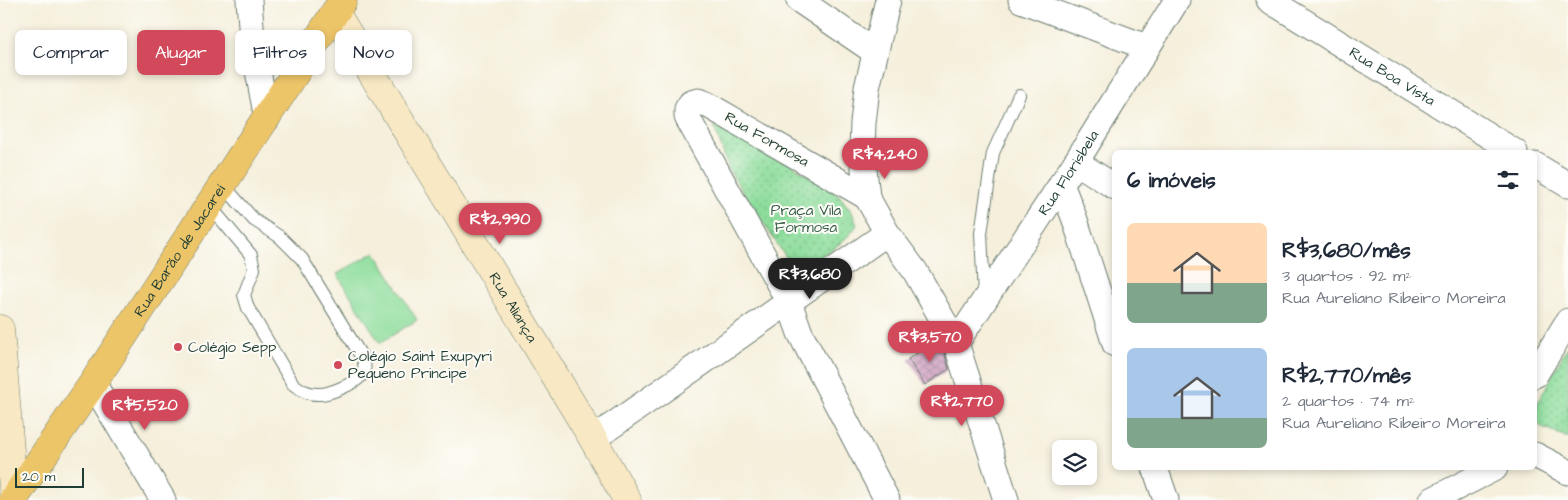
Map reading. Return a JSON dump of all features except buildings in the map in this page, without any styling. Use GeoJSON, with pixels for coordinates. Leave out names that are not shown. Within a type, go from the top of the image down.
{"type":"FeatureCollection","features":[{"type":"Feature","properties":{"kind":"main road","name":"Rua Barão de Jacareí"},"geometry":{"type":"LineString","coordinates":[[14,500],[94,384],[339,6]]}},
{"type":"Feature","properties":{"kind":"street"},"geometry":{"type":"LineString","coordinates":[[249,0],[252,39],[267,119]]}},
{"type":"Feature","properties":{"kind":"street"},"geometry":{"type":"LineString","coordinates":[[799,0],[875,52]]}},
{"type":"Feature","properties":{"kind":"street"},"geometry":{"type":"LineString","coordinates":[[888,0],[867,88],[863,123],[862,150],[867,197],[887,233],[915,271],[956,343],[1006,500]]}},
{"type":"Feature","properties":{"kind":"street"},"geometry":{"type":"LineString","coordinates":[[1021,0],[1146,47]]}},
{"type":"Feature","properties":{"kind":"street","name":"Rua Florisbela"},"geometry":{"type":"LineString","coordinates":[[956,343],[1076,162],[1177,0]]}},
{"type":"Feature","properties":{"kind":"street","name":"Rua Boa Vista"},"geometry":{"type":"LineString","coordinates":[[1269,0],[1512,150]]}},
{"type":"Feature","properties":{"kind":"street","name":"Rua Aliança"},"geometry":{"type":"LineString","coordinates":[[339,6],[627,500]]}},
{"type":"Feature","properties":{"kind":"street","name":"Rua Formosa"},"geometry":{"type":"LineString","coordinates":[[789,302],[687,117],[687,109],[690,103],[698,101],[706,104],[867,197]]}},
{"type":"Feature","properties":{"kind":"street"},"geometry":{"type":"LineString","coordinates":[[1076,162],[1112,185]]}},
{"type":"Feature","properties":{"kind":"street"},"geometry":{"type":"LineString","coordinates":[[1537,166],[1568,185]]}},
{"type":"Feature","properties":{"kind":"street"},"geometry":{"type":"LineString","coordinates":[[1061,184],[1074,217],[1112,335]]}},
{"type":"Feature","properties":{"kind":"street"},"geometry":{"type":"LineString","coordinates":[[593,439],[887,233]]}},
{"type":"Feature","properties":{"kind":"street"},"geometry":{"type":"LineString","coordinates":[[789,302],[800,333],[887,500]]}},
{"type":"Feature","properties":{"kind":"street"},"geometry":{"type":"LineString","coordinates":[[1537,372],[1568,321]]}},
{"type":"Feature","properties":{"kind":"street"},"geometry":{"type":"LineString","coordinates":[[0,329],[14,500]]}},
{"type":"Feature","properties":{"kind":"street"},"geometry":{"type":"LineString","coordinates":[[94,384],[163,500]]}},
{"type":"Feature","properties":{"kind":"street"},"geometry":{"type":"LineString","coordinates":[[1537,456],[1568,472]]}},
{"type":"Feature","properties":{"kind":"street"},"geometry":{"type":"LineString","coordinates":[[1156,470],[1166,500]]}},
{"type":"Feature","properties":{"kind":"street"},"geometry":{"type":"LineString","coordinates":[[1432,500],[1492,470]]}},
{"type":"Feature","properties":{"kind":"lane"},"geometry":{"type":"LineString","coordinates":[[984,301],[981,233],[994,154],[1018,95]]}},
{"type":"Feature","properties":{"kind":"lane"},"geometry":{"type":"LineString","coordinates":[[217,196],[280,237],[302,259],[363,359],[365,368],[361,377],[342,388],[319,395],[304,392],[293,384],[248,308],[244,295],[254,269],[251,255],[217,196]]}},
{"type":"Feature","properties":{"kind":"green space","name":"Praça Vila Formosa"},"geometry":{"type":"Polygon","coordinates":[[[714,126],[748,137],[839,195],[852,212],[857,225],[845,239],[823,255],[798,268],[791,265],[730,172],[714,126]]]}},
{"type":"Feature","properties":{"kind":"green space"},"geometry":{"type":"Polygon","coordinates":[[[375,252],[417,320],[380,343],[337,274],[375,252]]]}},
{"type":"Feature","properties":{"kind":"green space"},"geometry":{"type":"Polygon","coordinates":[[[1568,346],[1568,438],[1540,426],[1537,421],[1538,402],[1568,346]]]}},
{"type":"Feature","properties":{"kind":"place","name":"Colégio Sepp"},"geometry":{"type":"Point","coordinates":[178,347]}},
{"type":"Feature","properties":{"kind":"place","name":"Colégio Saint Exupyri Pequeno Principe"},"geometry":{"type":"Point","coordinates":[338,365]}}]}
